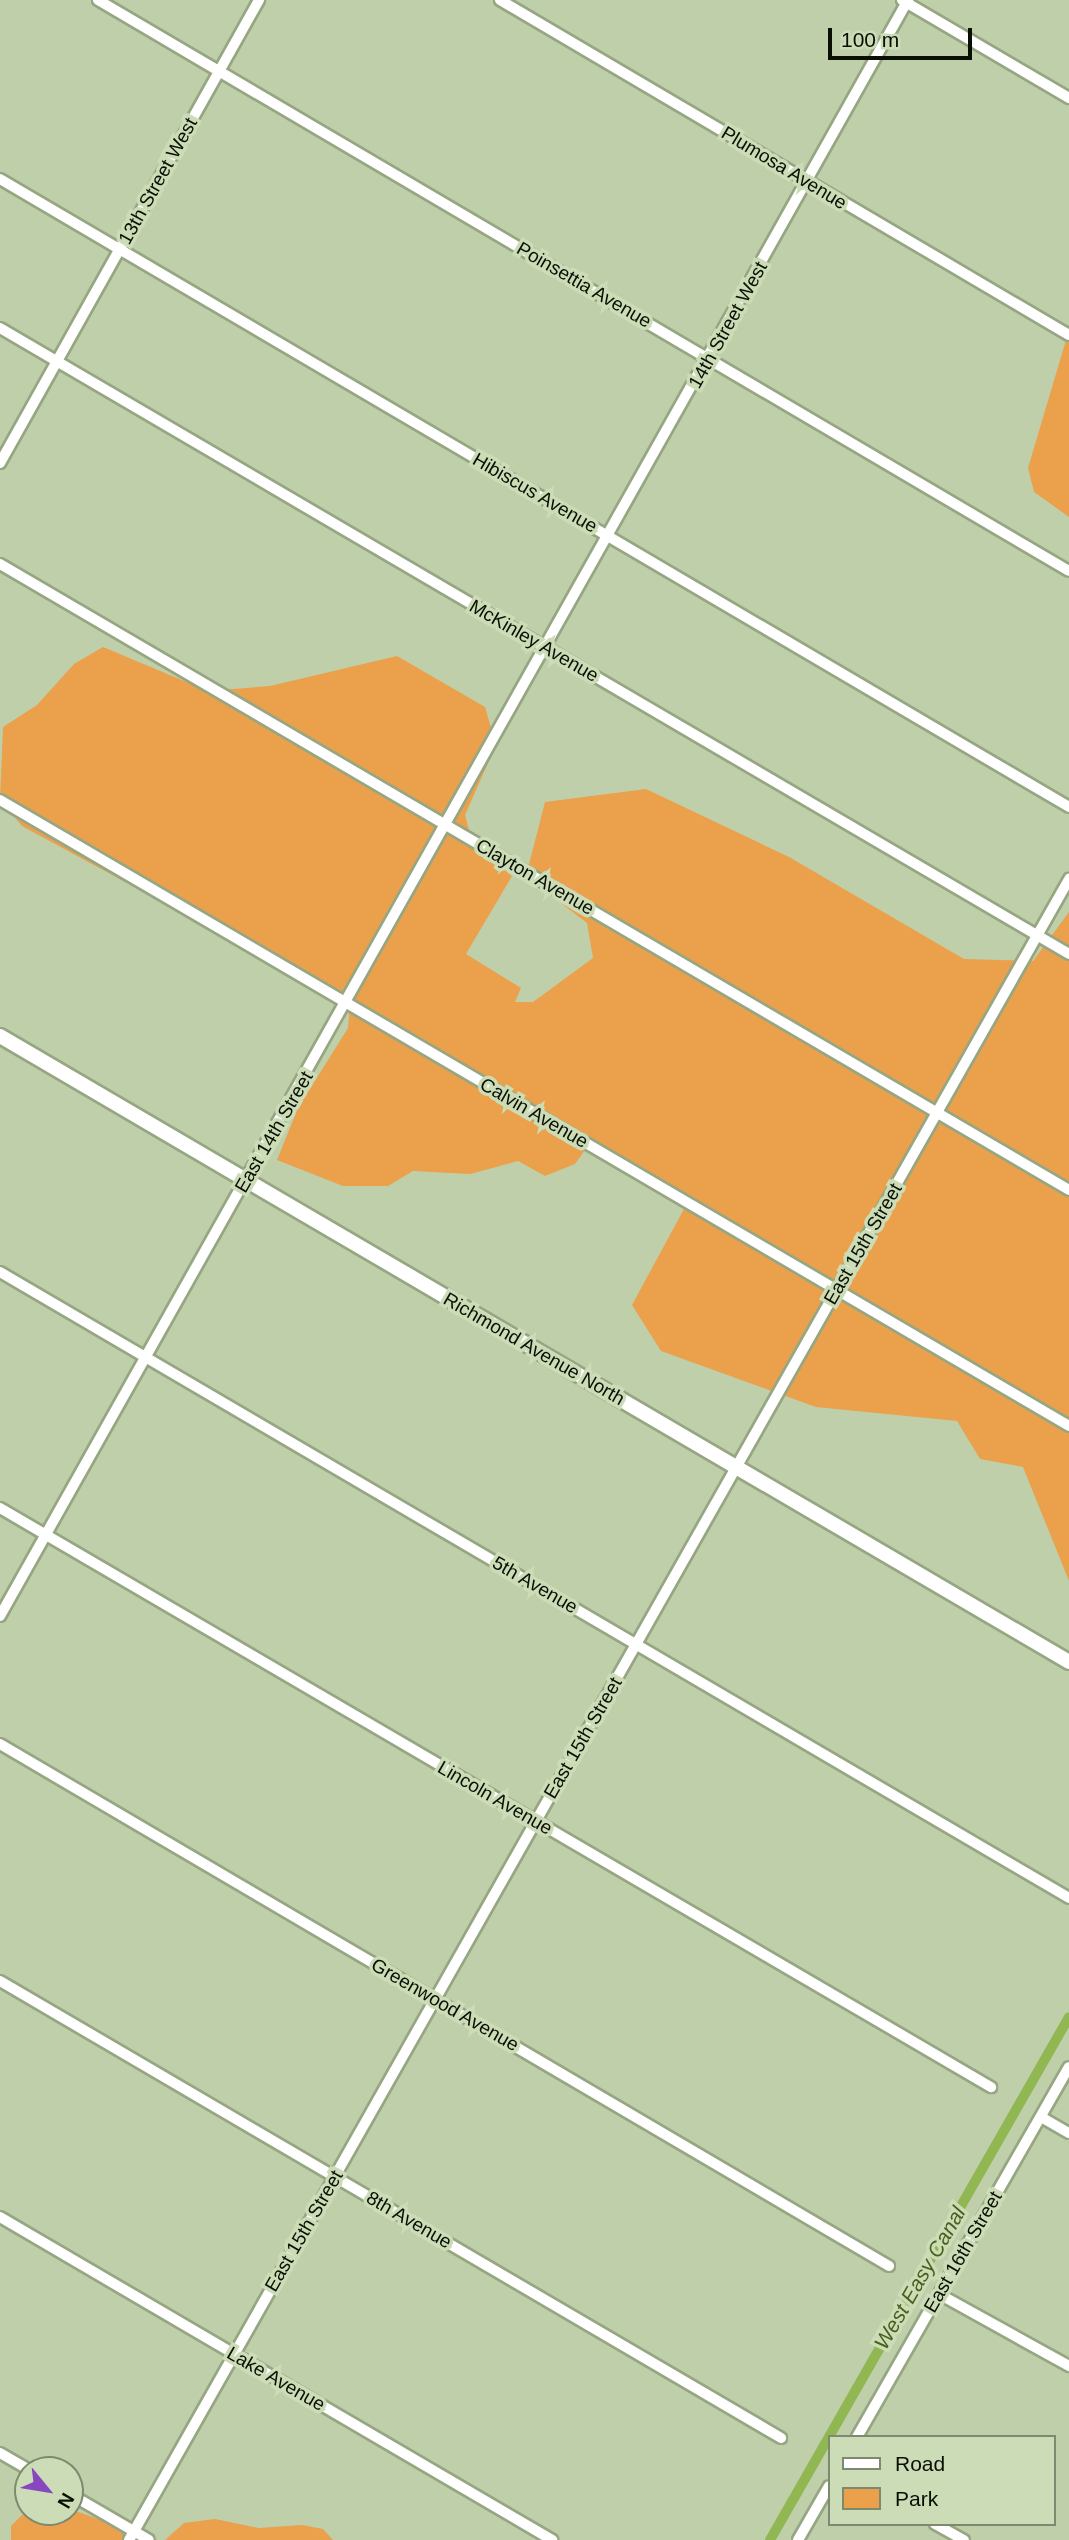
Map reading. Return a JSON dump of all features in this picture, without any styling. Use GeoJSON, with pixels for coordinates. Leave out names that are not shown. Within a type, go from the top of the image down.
{"type":"FeatureCollection","features":[{"type":"Feature","properties":{"kind":"street","name":"Poinsettia Avenue"},"geometry":{"type":"LineString","coordinates":[[98,0],[1069,571]]}},
{"type":"Feature","properties":{"kind":"street","name":"13th Street West"},"geometry":{"type":"LineString","coordinates":[[0,463],[259,0]]}},
{"type":"Feature","properties":{"kind":"street","name":"Plumosa Avenue"},"geometry":{"type":"LineString","coordinates":[[500,0],[1069,335]]}},
{"type":"Feature","properties":{"kind":"street","name":"14th Street West"},"geometry":{"type":"LineString","coordinates":[[548,649],[808,182],[905,1]]}},
{"type":"Feature","properties":{"kind":"street"},"geometry":{"type":"LineString","coordinates":[[905,1],[1069,98]]}},
{"type":"Feature","properties":{"kind":"street","name":"Hibiscus Avenue"},"geometry":{"type":"LineString","coordinates":[[0,178],[1069,807]]}},
{"type":"Feature","properties":{"kind":"street","name":"McKinley Avenue"},"geometry":{"type":"LineString","coordinates":[[0,328],[1069,954]]}},
{"type":"Feature","properties":{"kind":"street","name":"Clayton Avenue"},"geometry":{"type":"LineString","coordinates":[[0,564],[1069,1190]]}},
{"type":"Feature","properties":{"kind":"street","name":"East 14th Street"},"geometry":{"type":"LineString","coordinates":[[0,1616],[548,649]]}},
{"type":"Feature","properties":{"kind":"street","name":"Calvin Avenue"},"geometry":{"type":"LineString","coordinates":[[0,800],[1069,1426]]}},
{"type":"Feature","properties":{"kind":"street","name":"East 15th Street"},"geometry":{"type":"LineString","coordinates":[[132,2536],[1069,879]]}},
{"type":"Feature","properties":{"kind":"street","name":"Richmond Avenue North"},"geometry":{"type":"LineString","coordinates":[[0,1036],[1069,1662]]}},
{"type":"Feature","properties":{"kind":"street","name":"5th Avenue"},"geometry":{"type":"LineString","coordinates":[[0,1272],[1069,1898]]}},
{"type":"Feature","properties":{"kind":"street","name":"Lincoln Avenue"},"geometry":{"type":"LineString","coordinates":[[0,1508],[991,2087]]}},
{"type":"Feature","properties":{"kind":"street","name":"Greenwood Avenue"},"geometry":{"type":"LineString","coordinates":[[0,1744],[889,2266]]}},
{"type":"Feature","properties":{"kind":"street","name":"8th Avenue"},"geometry":{"type":"LineString","coordinates":[[0,1981],[781,2438]]}},
{"type":"Feature","properties":{"kind":"street","name":"East 16th Street"},"geometry":{"type":"LineString","coordinates":[[858,2435],[1069,2067]]}},
{"type":"Feature","properties":{"kind":"street"},"geometry":{"type":"LineString","coordinates":[[1041,2117],[1069,2133]]}},
{"type":"Feature","properties":{"kind":"street","name":"Lake Avenue"},"geometry":{"type":"LineString","coordinates":[[0,2217],[552,2540]]}},
{"type":"Feature","properties":{"kind":"street"},"geometry":{"type":"LineString","coordinates":[[939,2294],[1069,2365]]}},
{"type":"Feature","properties":{"kind":"street"},"geometry":{"type":"LineString","coordinates":[[798,2540],[828,2488]]}},
{"type":"Feature","properties":{"kind":"street"},"geometry":{"type":"LineString","coordinates":[[84,2503],[132,2536],[149,2540]]}},
{"type":"Feature","properties":{"kind":"street"},"geometry":{"type":"LineString","coordinates":[[939,2526],[964,2540]]}},
{"type":"Feature","properties":{"kind":"green space"},"geometry":{"type":"Polygon","coordinates":[[[1069,330],[1069,517],[1034,492],[1028,468],[1069,330]]]}},
{"type":"Feature","properties":{"kind":"green space"},"geometry":{"type":"Polygon","coordinates":[[[103,647],[208,691],[270,686],[397,656],[485,707],[496,745],[465,815],[473,846],[512,876],[466,954],[521,988],[515,1002],[533,1002],[593,958],[587,923],[526,876],[545,802],[646,789],[789,857],[964,959],[1033,961],[1069,912],[1069,1581],[1023,1467],[980,1459],[957,1421],[816,1407],[661,1351],[632,1305],[684,1209],[585,1150],[575,1164],[545,1176],[518,1161],[470,1174],[413,1171],[388,1186],[343,1186],[277,1160],[298,1108],[348,1028],[350,1004],[22,826],[0,800],[3,727],[37,705],[74,664],[103,647]]]}},
{"type":"Feature","properties":{"kind":"green space"},"geometry":{"type":"Polygon","coordinates":[[[84,2514],[158,2540],[11,2540],[11,2526],[14,2523],[14,2526],[84,2526],[84,2514]]]}},
{"type":"Feature","properties":{"kind":"green space"},"geometry":{"type":"Polygon","coordinates":[[[215,2519],[259,2528],[302,2525],[323,2529],[333,2540],[165,2540],[184,2523],[215,2519]]]}},
{"type":"Feature","properties":{"kind":"waterway","name":"West Easy Canal"},"geometry":{"type":"LineString","coordinates":[[830,2435],[1069,2017]]}},
{"type":"Feature","properties":{"kind":"waterway","name":"West Easy Canal"},"geometry":{"type":"LineString","coordinates":[[770,2540],[828,2439]]}}]}
